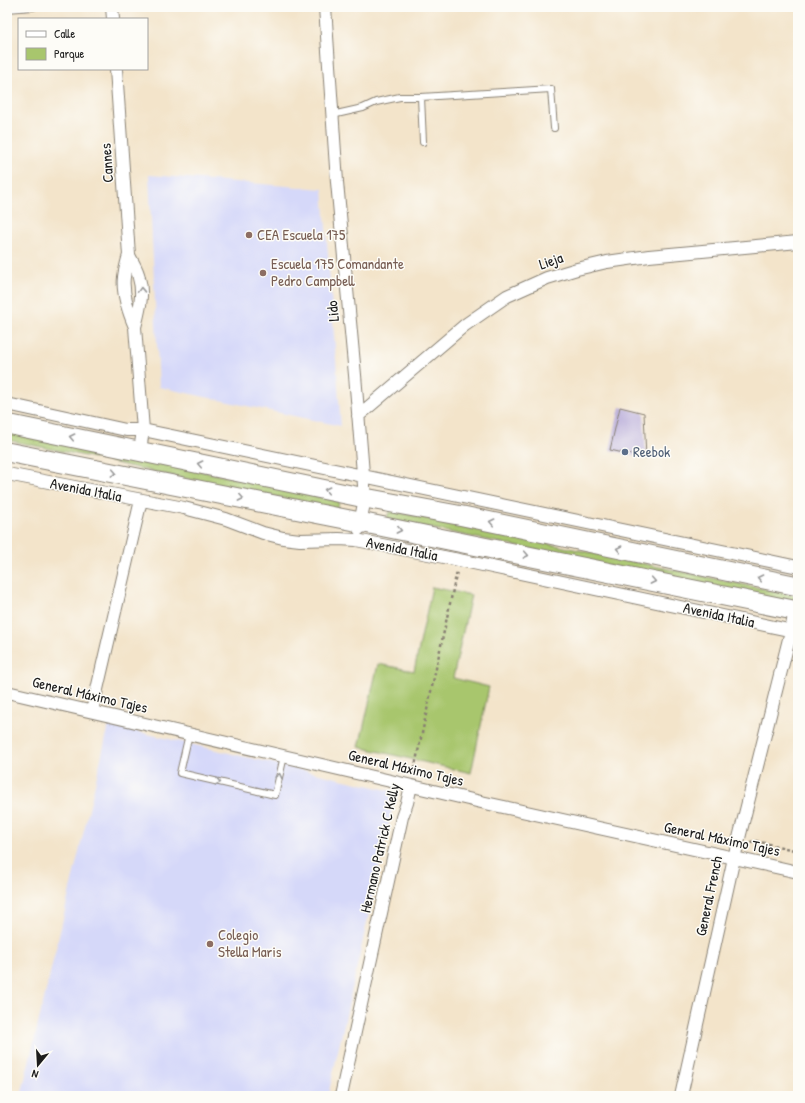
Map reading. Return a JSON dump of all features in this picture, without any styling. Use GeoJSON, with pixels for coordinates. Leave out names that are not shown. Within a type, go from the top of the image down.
{"type":"FeatureCollection","features":[{"type":"Feature","properties":{"kind":"main road"},"geometry":{"type":"LineString","coordinates":[[7,424],[365,498],[463,516],[798,586]]}},
{"type":"Feature","properties":{"kind":"main road","name":"Avenida Italia"},"geometry":{"type":"LineString","coordinates":[[7,452],[796,610]]}},
{"type":"Feature","properties":{"kind":"street"},"geometry":{"type":"LineString","coordinates":[[112,7],[112,18]]}},
{"type":"Feature","properties":{"kind":"street","name":"Lido"},"geometry":{"type":"LineString","coordinates":[[326,7],[336,182],[365,498],[356,540]]}},
{"type":"Feature","properties":{"kind":"street","name":"Cannes"},"geometry":{"type":"LineString","coordinates":[[116,70],[129,255],[124,278],[125,295],[135,327],[143,430],[140,452]]}},
{"type":"Feature","properties":{"kind":"street","name":"Lieja"},"geometry":{"type":"LineString","coordinates":[[358,416],[465,325],[507,296],[547,278],[608,262],[650,256],[798,242]]}},
{"type":"Feature","properties":{"kind":"street","name":"Cannes"},"geometry":{"type":"LineString","coordinates":[[129,255],[139,276],[141,290],[141,302],[135,327]]}},
{"type":"Feature","properties":{"kind":"street"},"geometry":{"type":"LineString","coordinates":[[7,404],[126,430],[143,430],[798,567]]}},
{"type":"Feature","properties":{"kind":"street","name":"Avenida Italia"},"geometry":{"type":"LineString","coordinates":[[7,474],[191,509],[226,519],[263,533],[283,538],[300,540],[356,540],[460,560],[794,631]]}},
{"type":"Feature","properties":{"kind":"street"},"geometry":{"type":"LineString","coordinates":[[92,711],[141,500]]}},
{"type":"Feature","properties":{"kind":"street","name":"General French"},"geometry":{"type":"LineString","coordinates":[[681,1096],[734,858],[794,631],[796,610]]}},
{"type":"Feature","properties":{"kind":"street","name":"General Máximo Tajes"},"geometry":{"type":"LineString","coordinates":[[7,692],[411,786],[798,872]]}},
{"type":"Feature","properties":{"kind":"street","name":"Hermano Patrick C Kelly"},"geometry":{"type":"LineString","coordinates":[[341,1096],[402,816],[411,786]]}},
{"type":"Feature","properties":{"kind":"lane"},"geometry":{"type":"LineString","coordinates":[[7,10],[33,7]]}},
{"type":"Feature","properties":{"kind":"lane"},"geometry":{"type":"LineString","coordinates":[[332,115],[364,108],[376,102],[400,97],[551,89],[554,128]]}},
{"type":"Feature","properties":{"kind":"lane"},"geometry":{"type":"LineString","coordinates":[[422,97],[423,142]]}},
{"type":"Feature","properties":{"kind":"lane"},"geometry":{"type":"LineString","coordinates":[[189,734],[180,773],[275,795],[284,756]]}},
{"type":"Feature","properties":{"kind":"path","name":"Hermano Patrick C Kelly"},"geometry":{"type":"LineString","coordinates":[[411,786],[460,560]]}},
{"type":"Feature","properties":{"kind":"path"},"geometry":{"type":"LineString","coordinates":[[748,843],[756,841],[798,851]]}},
{"type":"Feature","properties":{"kind":"shaded area"},"geometry":{"type":"Polygon","coordinates":[[[149,175],[323,189],[341,426],[159,387],[149,175]]]}},
{"type":"Feature","properties":{"kind":"shaded area","name":"Colegio Stella Maris"},"geometry":{"type":"Polygon","coordinates":[[[109,725],[396,792],[328,1096],[21,1096],[109,725]]]}},
{"type":"Feature","properties":{"kind":"green space"},"geometry":{"type":"Polygon","coordinates":[[[7,429],[339,501],[339,503],[337,509],[163,474],[7,440],[7,429]]]}},
{"type":"Feature","properties":{"kind":"green space"},"geometry":{"type":"Polygon","coordinates":[[[392,511],[798,596],[798,606],[387,519],[388,514],[392,511]]]}},
{"type":"Feature","properties":{"kind":"green space"},"geometry":{"type":"Polygon","coordinates":[[[432,587],[471,595],[453,678],[489,687],[471,773],[359,747],[378,664],[414,671],[432,587]]]}},
{"type":"Feature","properties":{"kind":"building"},"geometry":{"type":"Polygon","coordinates":[[[620,407],[644,413],[646,458],[610,450],[620,407]]]}},
{"type":"Feature","properties":{"kind":"place","name":"CEA Escuela 175"},"geometry":{"type":"Point","coordinates":[249,235]}},
{"type":"Feature","properties":{"kind":"place","name":"Escuela 175 Comandante Pedro Campbell"},"geometry":{"type":"Point","coordinates":[263,273]}},
{"type":"Feature","properties":{"kind":"place","name":"Reebok"},"geometry":{"type":"Point","coordinates":[625,452]}},
{"type":"Feature","properties":{"kind":"place","name":"Colegio Stella Maris"},"geometry":{"type":"Point","coordinates":[210,944]}}]}
